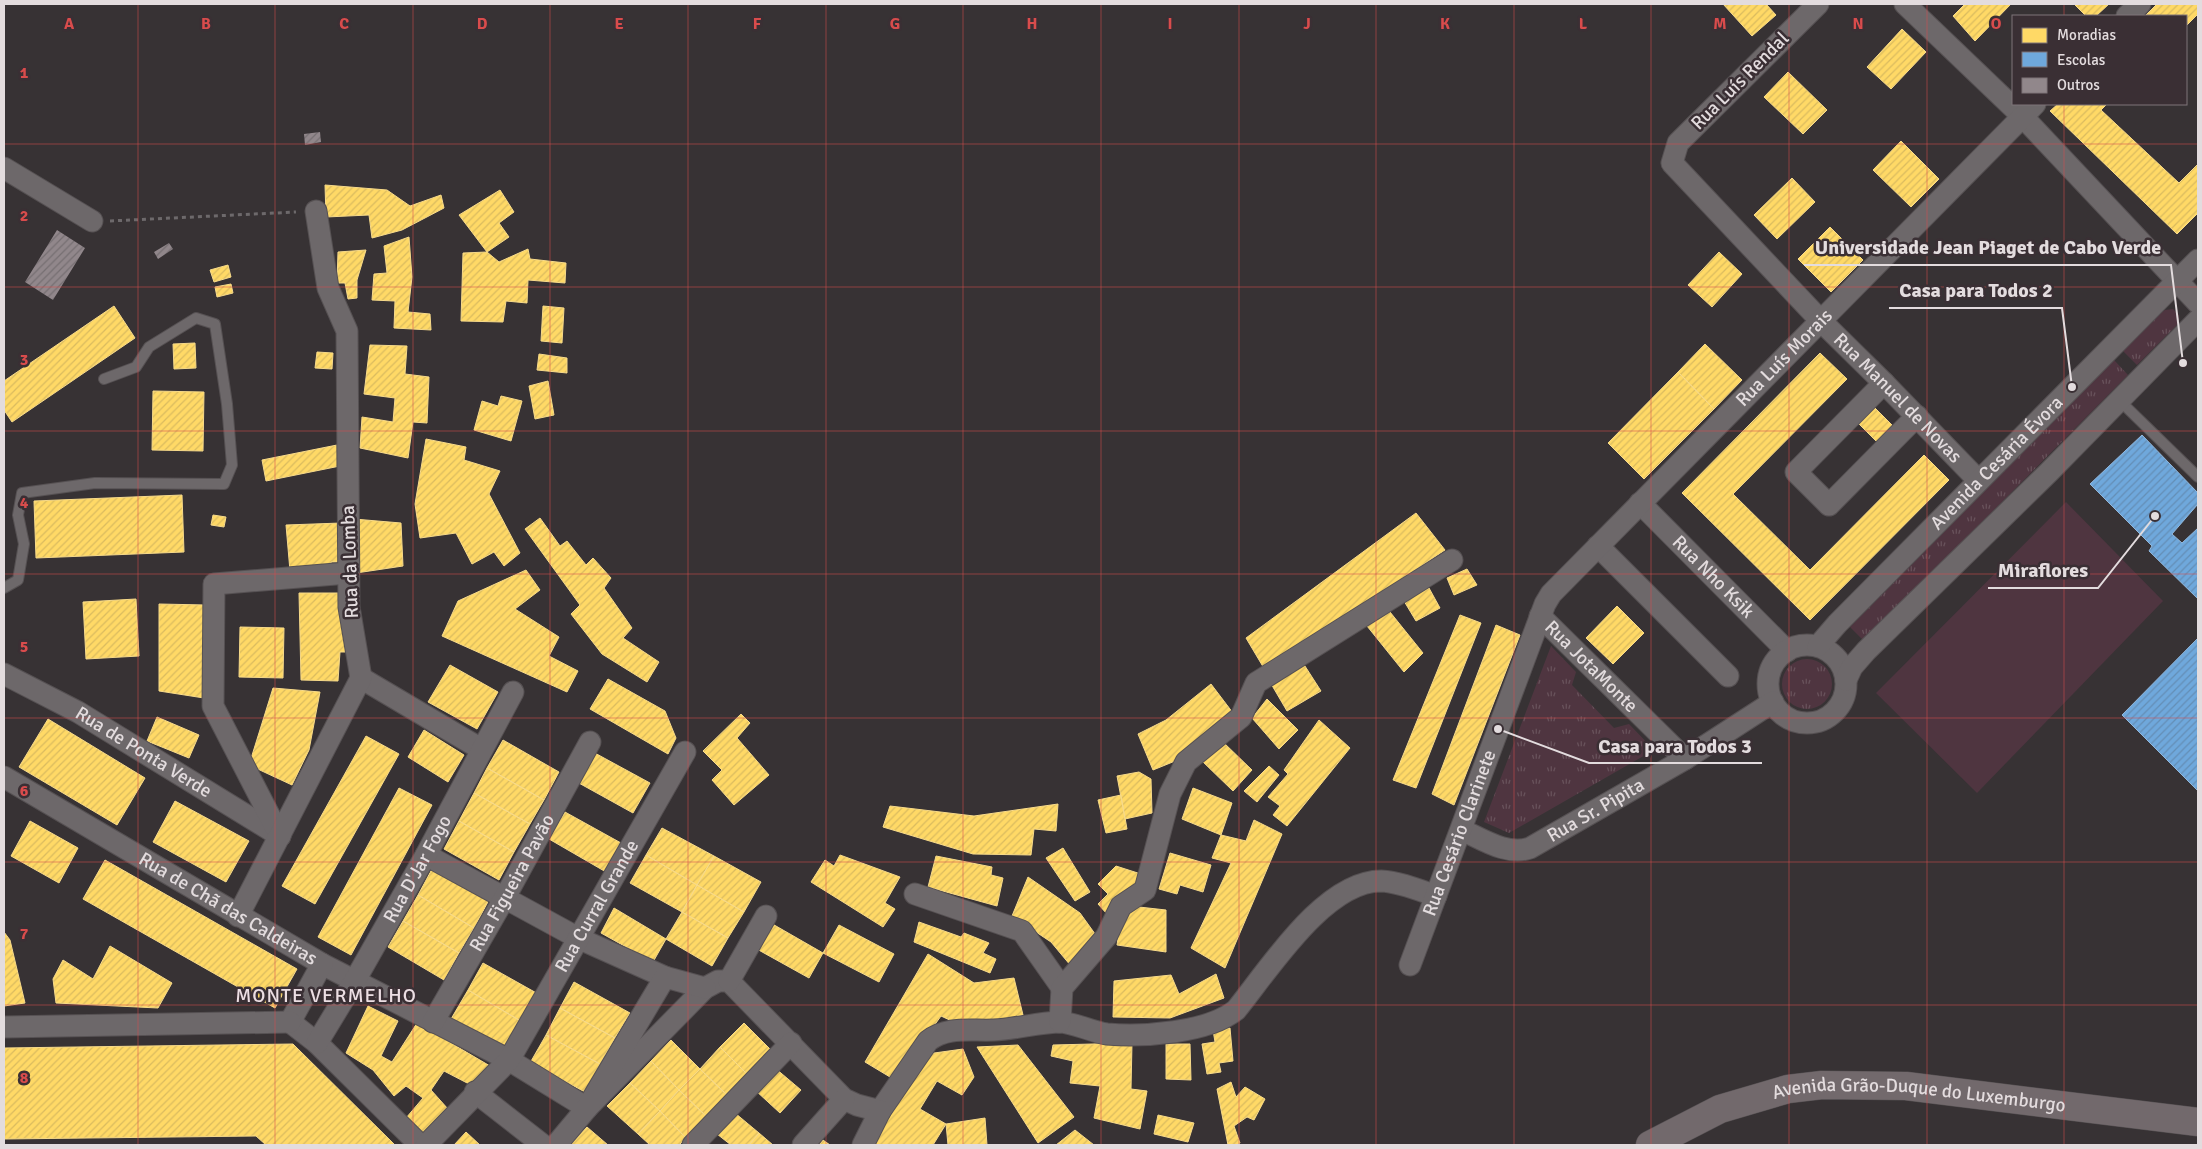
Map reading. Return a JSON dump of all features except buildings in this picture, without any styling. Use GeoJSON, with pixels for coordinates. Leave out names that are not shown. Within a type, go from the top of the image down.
{"type":"FeatureCollection","features":[{"type":"Feature","properties":{"kind":"main road","name":"Avenida Grão-Duque do Luxemburgo"},"geometry":{"type":"LineString","coordinates":[[1650,1145],[1720,1109],[1788,1089],[1830,1084],[1906,1086],[2198,1122]]}},
{"type":"Feature","properties":{"kind":"street","name":"Rua Luís Rendal"},"geometry":{"type":"LineString","coordinates":[[1672,163],[1678,143],[1818,4]]}},
{"type":"Feature","properties":{"kind":"street"},"geometry":{"type":"LineString","coordinates":[[1905,4],[2012,96]]}},
{"type":"Feature","properties":{"kind":"street"},"geometry":{"type":"LineString","coordinates":[[2128,15],[2140,4]]}},
{"type":"Feature","properties":{"kind":"street"},"geometry":{"type":"LineString","coordinates":[[2028,110],[2198,303]]}},
{"type":"Feature","properties":{"kind":"street","name":"Rua Luís Morais"},"geometry":{"type":"LineString","coordinates":[[1540,616],[1551,594],[2028,110]]}},
{"type":"Feature","properties":{"kind":"street","name":"Rua Manuel de Novas"},"geometry":{"type":"LineString","coordinates":[[1672,163],[1821,321],[1884,382],[1978,480]]}},
{"type":"Feature","properties":{"kind":"street"},"geometry":{"type":"LineString","coordinates":[[4,168],[92,221]]}},
{"type":"Feature","properties":{"kind":"street","name":"Rua da Lomba"},"geometry":{"type":"LineString","coordinates":[[316,211],[328,288],[347,331],[349,607],[361,678]]}},
{"type":"Feature","properties":{"kind":"street","name":"Avenida Cesária Évora"},"geometry":{"type":"LineString","coordinates":[[1818,646],[1837,624],[1978,480],[2198,260]]}},
{"type":"Feature","properties":{"kind":"street"},"geometry":{"type":"LineString","coordinates":[[1846,680],[1843,669],[1829,651],[1818,646],[1797,646],[1778,658],[1772,668],[1769,679],[1769,691],[1772,702],[1782,714],[1796,722],[1809,723],[1821,720],[1832,714],[1840,704],[1845,692],[1846,680],[1852,667],[1866,651],[2198,320]]}},
{"type":"Feature","properties":{"kind":"street"},"geometry":{"type":"LineString","coordinates":[[1884,382],[1796,472],[1829,505],[1917,416]]}},
{"type":"Feature","properties":{"kind":"street","name":"Rua Nho Ksik"},"geometry":{"type":"LineString","coordinates":[[1640,503],[1787,651]]}},
{"type":"Feature","properties":{"kind":"street"},"geometry":{"type":"LineString","coordinates":[[1598,546],[1728,676]]}},
{"type":"Feature","properties":{"kind":"street"},"geometry":{"type":"LineString","coordinates":[[1060,1022],[1062,988],[1106,936],[1121,906],[1145,890],[1170,794],[1186,762],[1241,717],[1256,683],[1452,560]]}},
{"type":"Feature","properties":{"kind":"street"},"geometry":{"type":"LineString","coordinates":[[280,836],[213,706],[214,584],[348,573]]}},
{"type":"Feature","properties":{"kind":"street","name":"Rua JotaMonte"},"geometry":{"type":"LineString","coordinates":[[1540,616],[1685,759]]}},
{"type":"Feature","properties":{"kind":"street","name":"Rua Cesário Clarinete"},"geometry":{"type":"LineString","coordinates":[[1410,965],[1462,830],[1540,616]]}},
{"type":"Feature","properties":{"kind":"street","name":"Rua de Ponta Verde"},"geometry":{"type":"LineString","coordinates":[[4,674],[78,712],[280,836]]}},
{"type":"Feature","properties":{"kind":"street"},"geometry":{"type":"LineString","coordinates":[[238,916],[361,678],[481,749]]}},
{"type":"Feature","properties":{"kind":"street","name":"Rua D'Jar Fogo"},"geometry":{"type":"LineString","coordinates":[[317,1044],[426,855],[513,692]]}},
{"type":"Feature","properties":{"kind":"street","name":"Rua Sr. Pipita"},"geometry":{"type":"LineString","coordinates":[[1462,830],[1512,851],[1521,851],[1685,759],[1772,702]]}},
{"type":"Feature","properties":{"kind":"street","name":"Rua Figueira Pavão"},"geometry":{"type":"LineString","coordinates":[[433,1022],[504,899],[590,742]]}},
{"type":"Feature","properties":{"kind":"street","name":"Rua Curral Grande"},"geometry":{"type":"LineString","coordinates":[[426,1145],[475,1092],[509,1060],[580,939],[685,752]]}},
{"type":"Feature","properties":{"kind":"street","name":"Rua de Chã das Caldeiras"},"geometry":{"type":"LineString","coordinates":[[4,776],[322,964],[509,1060],[587,1108]]}},
{"type":"Feature","properties":{"kind":"street"},"geometry":{"type":"LineString","coordinates":[[426,855],[580,939],[665,977],[705,988]]}},
{"type":"Feature","properties":{"kind":"street"},"geometry":{"type":"LineString","coordinates":[[863,1145],[880,1111],[928,1041],[938,1034],[950,1030],[996,1030],[1060,1022],[1106,1034],[1171,1033],[1227,1017],[1236,1010],[1289,942],[1313,916],[1354,888],[1372,882],[1393,882],[1436,896]]}},
{"type":"Feature","properties":{"kind":"street"},"geometry":{"type":"LineString","coordinates":[[915,894],[1022,931],[1062,988]]}},
{"type":"Feature","properties":{"kind":"street"},"geometry":{"type":"LineString","coordinates":[[730,981],[766,916]]}},
{"type":"Feature","properties":{"kind":"street"},"geometry":{"type":"LineString","coordinates":[[290,1022],[322,964]]}},
{"type":"Feature","properties":{"kind":"street"},"geometry":{"type":"LineString","coordinates":[[587,1108],[665,977]]}},
{"type":"Feature","properties":{"kind":"street"},"geometry":{"type":"LineString","coordinates":[[556,1145],[587,1108],[705,988],[718,981],[730,981],[844,1098],[857,1105],[880,1111]]}},
{"type":"Feature","properties":{"kind":"street"},"geometry":{"type":"LineString","coordinates":[[4,1027],[290,1022],[317,1044],[420,1145]]}},
{"type":"Feature","properties":{"kind":"street"},"geometry":{"type":"LineString","coordinates":[[693,1145],[791,1043]]}},
{"type":"Feature","properties":{"kind":"street"},"geometry":{"type":"LineString","coordinates":[[475,1092],[543,1145]]}},
{"type":"Feature","properties":{"kind":"street"},"geometry":{"type":"LineString","coordinates":[[803,1145],[844,1098]]}},
{"type":"Feature","properties":{"kind":"lane"},"geometry":{"type":"LineString","coordinates":[[4,588],[18,580],[24,544],[18,515],[22,493],[95,483],[224,484],[232,466],[227,404],[215,324],[196,318],[149,347],[136,366],[104,379]]}},
{"type":"Feature","properties":{"kind":"lane"},"geometry":{"type":"LineString","coordinates":[[2118,400],[2198,477]]}},
{"type":"Feature","properties":{"kind":"path"},"geometry":{"type":"LineString","coordinates":[[92,221],[316,211]]}},
{"type":"Feature","properties":{"kind":"green space"},"geometry":{"type":"Polygon","coordinates":[[[2173,309],[2179,315],[2179,323],[2137,365],[2123,351],[2162,312],[2173,309]]]}},
{"type":"Feature","properties":{"kind":"green space"},"geometry":{"type":"Polygon","coordinates":[[[2114,360],[2128,375],[1864,641],[1850,627],[2114,360]]]}},
{"type":"Feature","properties":{"kind":"green space"},"geometry":{"type":"Polygon","coordinates":[[[2066,502],[2163,601],[1977,793],[1876,693],[2066,502]]]}},
{"type":"Feature","properties":{"kind":"green space"},"geometry":{"type":"Polygon","coordinates":[[[1551,646],[1576,672],[1572,685],[1614,728],[1629,724],[1654,750],[1509,833],[1484,822],[1551,646]]]}},
{"type":"Feature","properties":{"kind":"green space"},"geometry":{"type":"Polygon","coordinates":[[[1802,659],[1812,659],[1825,666],[1832,679],[1832,689],[1825,702],[1812,709],[1802,709],[1793,705],[1786,698],[1782,689],[1782,679],[1786,670],[1793,663],[1802,659]]]}},
{"type":"Feature","properties":{"kind":"place","name":"Universidade Jean Piaget de Cabo Verde"},"geometry":{"type":"Point","coordinates":[2183,363]}},
{"type":"Feature","properties":{"kind":"place","name":"Casa para Todos 2"},"geometry":{"type":"Point","coordinates":[2072,387]}},
{"type":"Feature","properties":{"kind":"place","name":"Miraflores"},"geometry":{"type":"Point","coordinates":[2155,516]}},
{"type":"Feature","properties":{"kind":"place","name":"Casa para Todos 3"},"geometry":{"type":"Point","coordinates":[1498,729]}},
{"type":"Feature","properties":{"kind":"district","name":"MONTE VERMELHO"},"geometry":{"type":"Point","coordinates":[326,995]}}]}
